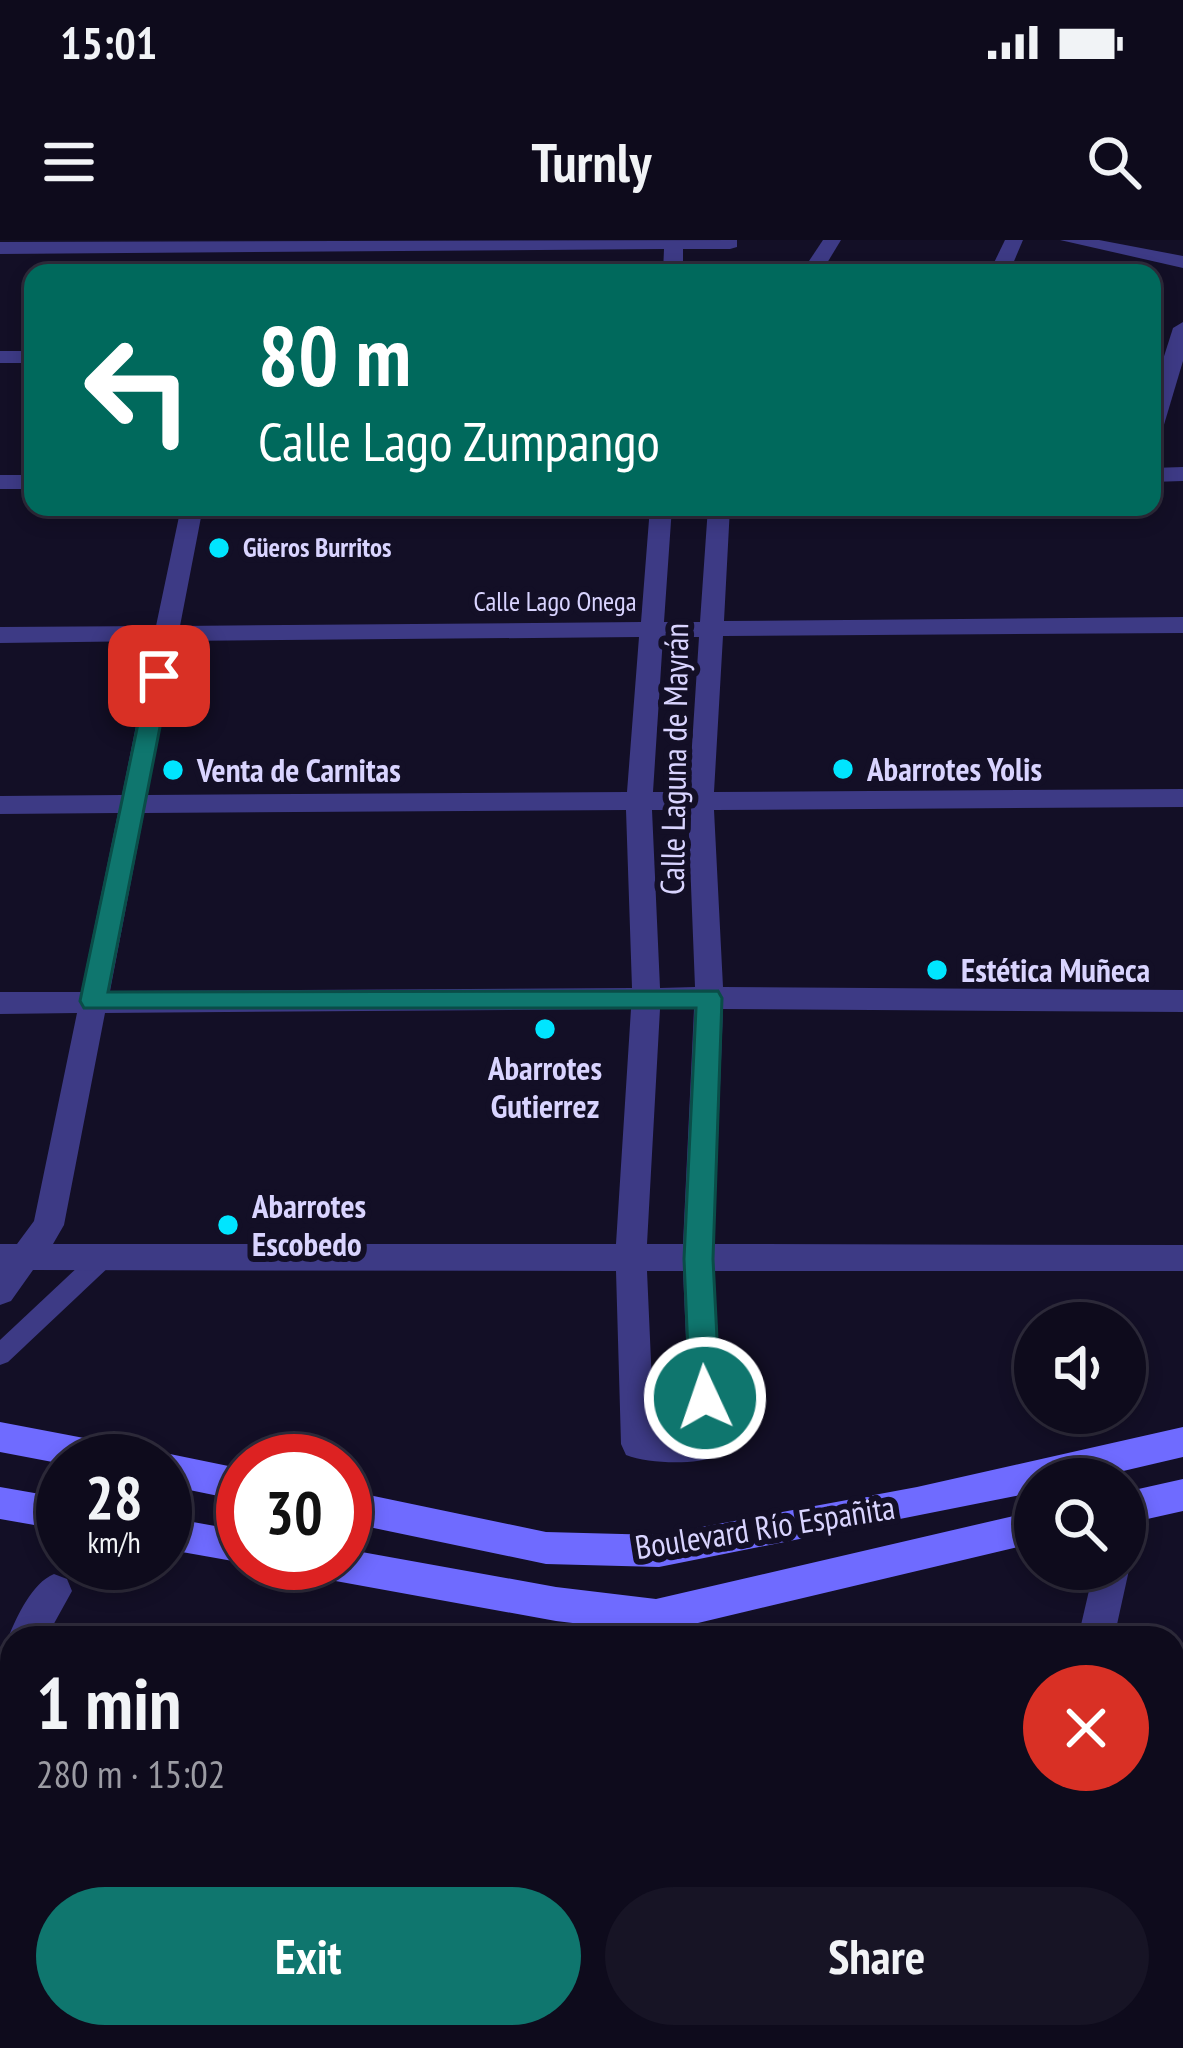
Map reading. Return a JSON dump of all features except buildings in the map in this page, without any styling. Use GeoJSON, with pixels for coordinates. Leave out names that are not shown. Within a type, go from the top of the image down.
{"type":"FeatureCollection","features":[{"type":"Feature","properties":{"kind":"main road"},"geometry":{"type":"LineString","coordinates":[[0,1437],[36,1444]]}},
{"type":"Feature","properties":{"kind":"main road","name":"Boulevard Río Españita"},"geometry":{"type":"LineString","coordinates":[[372,1512],[546,1548],[659,1551],[917,1503],[1183,1442]]}},
{"type":"Feature","properties":{"kind":"main road"},"geometry":{"type":"LineString","coordinates":[[1146,1503],[1183,1495]]}},
{"type":"Feature","properties":{"kind":"main road"},"geometry":{"type":"LineString","coordinates":[[0,1503],[36,1509]]}},
{"type":"Feature","properties":{"kind":"main road","name":"Boulevard Río Españita"},"geometry":{"type":"LineString","coordinates":[[372,1571],[556,1604],[656,1616],[1014,1532]]}},
{"type":"Feature","properties":{"kind":"street"},"geometry":{"type":"LineString","coordinates":[[1069,240],[1183,262]]}},
{"type":"Feature","properties":{"kind":"street"},"geometry":{"type":"LineString","coordinates":[[0,248],[674,241],[730,247]]}},
{"type":"Feature","properties":{"kind":"street"},"geometry":{"type":"LineString","coordinates":[[1161,399],[1183,328]]}},
{"type":"Feature","properties":{"kind":"street"},"geometry":{"type":"LineString","coordinates":[[0,1292],[15,1257],[49,1225],[190,516]]}},
{"type":"Feature","properties":{"kind":"street","name":"Calle Laguna de Mayrán"},"geometry":{"type":"LineString","coordinates":[[660,516],[639,801],[646,998],[631,1259],[638,1444],[707,1445],[698,1259],[709,998],[701,801],[718,516]]}},
{"type":"Feature","properties":{"kind":"street","name":"Calle Lago Onega"},"geometry":{"type":"LineString","coordinates":[[0,635],[1183,625]]}},
{"type":"Feature","properties":{"kind":"street"},"geometry":{"type":"LineString","coordinates":[[0,805],[1183,798]]}},
{"type":"Feature","properties":{"kind":"street"},"geometry":{"type":"LineString","coordinates":[[0,1004],[646,998],[1183,1001]]}},
{"type":"Feature","properties":{"kind":"street"},"geometry":{"type":"LineString","coordinates":[[15,1257],[1183,1258]]}},
{"type":"Feature","properties":{"kind":"street"},"geometry":{"type":"LineString","coordinates":[[1099,1626],[1107,1590]]}},
{"type":"Feature","properties":{"kind":"street"},"geometry":{"type":"LineString","coordinates":[[33,1626],[54,1591]]}},
{"type":"Feature","properties":{"kind":"lane"},"geometry":{"type":"LineString","coordinates":[[0,1355],[104,1257]]}},
{"type":"Feature","properties":{"kind":"place","name":"Güeros Burritos"},"geometry":{"type":"Point","coordinates":[219,548]}},
{"type":"Feature","properties":{"kind":"place","name":"Abarrotes Yolis"},"geometry":{"type":"Point","coordinates":[843,769]}},
{"type":"Feature","properties":{"kind":"place","name":"Venta de Carnitas"},"geometry":{"type":"Point","coordinates":[173,770]}},
{"type":"Feature","properties":{"kind":"place","name":"Estética Muñeca"},"geometry":{"type":"Point","coordinates":[937,970]}},
{"type":"Feature","properties":{"kind":"place","name":"Abarrotes Gutierrez"},"geometry":{"type":"Point","coordinates":[545,1029]}},
{"type":"Feature","properties":{"kind":"place","name":"Abarrotes Escobedo"},"geometry":{"type":"Point","coordinates":[228,1225]}},
{"type":"Feature","properties":{"kind":"route"},"geometry":{"type":"LineString","coordinates":[[159,676],[93,1001],[709,998],[698,1259],[705,1398]]}}]}
